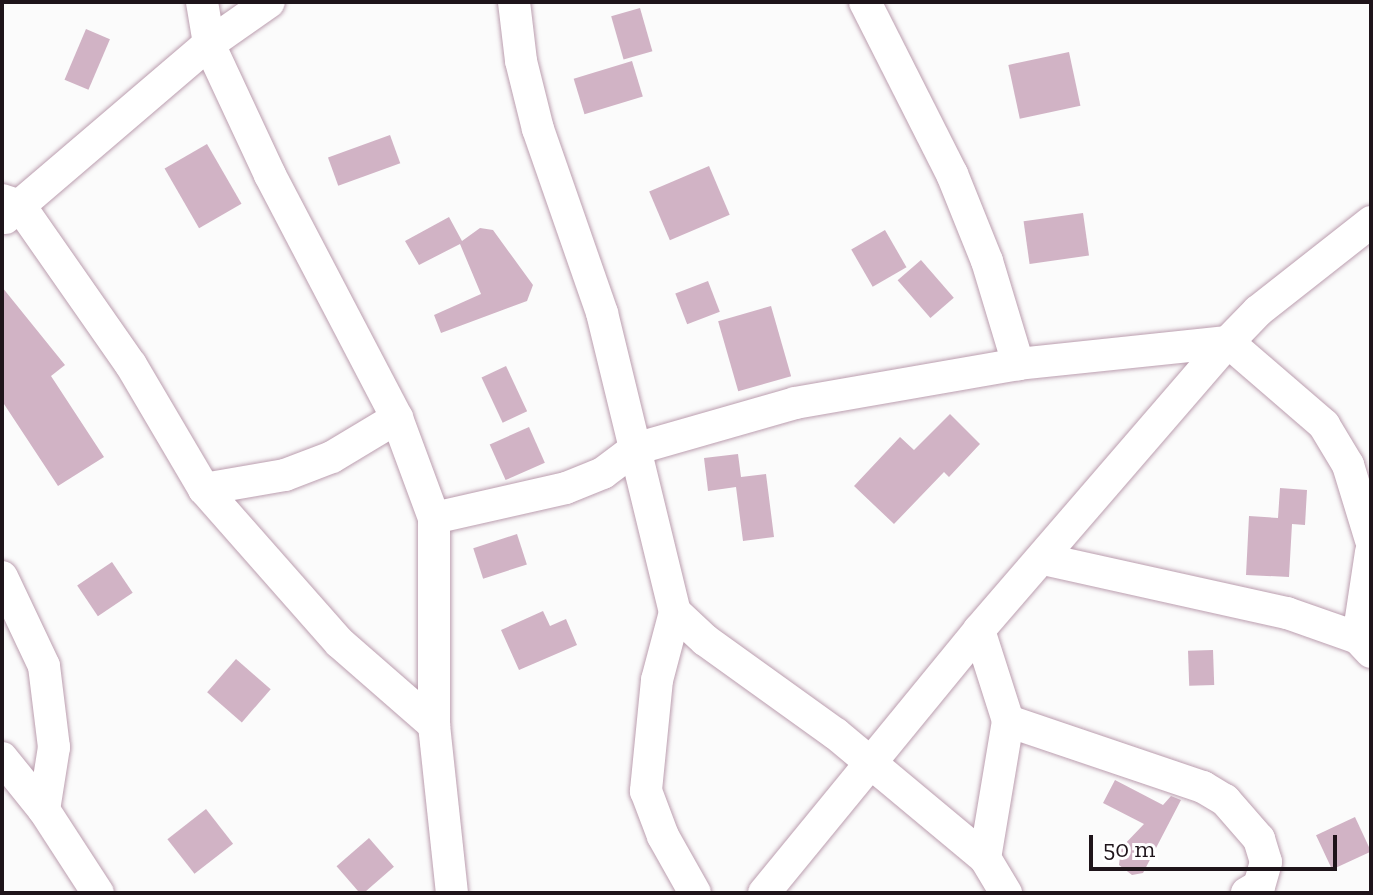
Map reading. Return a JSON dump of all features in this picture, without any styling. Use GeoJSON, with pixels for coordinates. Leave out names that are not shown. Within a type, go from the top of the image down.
{"type":"FeatureCollection","features":[{"type":"Feature","properties":{"kind":"street"},"geometry":{"type":"LineString","coordinates":[[202,2],[209,44],[270,175],[397,418],[434,518],[434,725],[452,893]]}},
{"type":"Feature","properties":{"kind":"street"},"geometry":{"type":"LineString","coordinates":[[269,2],[209,44],[8,208],[131,365],[204,489],[340,643],[434,725]]}},
{"type":"Feature","properties":{"kind":"street"},"geometry":{"type":"LineString","coordinates":[[514,2],[521,61],[538,129],[602,313],[675,612],[657,680],[646,791],[663,836],[695,893]]}},
{"type":"Feature","properties":{"kind":"street"},"geometry":{"type":"LineString","coordinates":[[865,2],[952,174],[987,261],[1018,364]]}},
{"type":"Feature","properties":{"kind":"street"},"geometry":{"type":"LineString","coordinates":[[764,893],[979,630],[1228,342],[1258,311],[1371,222]]}},
{"type":"Feature","properties":{"kind":"street"},"geometry":{"type":"LineString","coordinates":[[434,518],[584,482],[635,449],[795,403],[1018,364],[1228,342],[1324,425],[1348,465],[1371,540]]}},
{"type":"Feature","properties":{"kind":"street"},"geometry":{"type":"LineString","coordinates":[[204,489],[285,475],[332,457],[397,418]]}},
{"type":"Feature","properties":{"kind":"street"},"geometry":{"type":"LineString","coordinates":[[1043,559],[1287,613],[1364,645],[1371,552]]}},
{"type":"Feature","properties":{"kind":"street"},"geometry":{"type":"LineString","coordinates":[[2,577],[44,666],[54,747],[44,810]]}},
{"type":"Feature","properties":{"kind":"street"},"geometry":{"type":"LineString","coordinates":[[675,612],[872,764],[985,858],[1006,893]]}},
{"type":"Feature","properties":{"kind":"street"},"geometry":{"type":"LineString","coordinates":[[979,630],[1008,721],[985,858]]}},
{"type":"Feature","properties":{"kind":"street"},"geometry":{"type":"LineString","coordinates":[[1008,721],[1203,787],[1225,800],[1259,839],[1266,862],[1259,886],[1247,893]]}},
{"type":"Feature","properties":{"kind":"street"},"geometry":{"type":"LineString","coordinates":[[2,758],[44,810],[98,893]]}},
{"type":"Feature","properties":{"kind":"building"},"geometry":{"type":"Polygon","coordinates":[[[640,8],[652,51],[624,60],[611,16],[640,8]]]}},
{"type":"Feature","properties":{"kind":"building"},"geometry":{"type":"Polygon","coordinates":[[[86,29],[110,39],[88,90],[65,80],[86,29]]]}},
{"type":"Feature","properties":{"kind":"building"},"geometry":{"type":"Polygon","coordinates":[[[1069,52],[1080,106],[1020,119],[1008,65],[1069,52]]]}},
{"type":"Feature","properties":{"kind":"building"},"geometry":{"type":"Polygon","coordinates":[[[632,61],[643,96],[584,114],[574,79],[632,61]]]}},
{"type":"Feature","properties":{"kind":"building"},"geometry":{"type":"Polygon","coordinates":[[[390,135],[400,163],[338,186],[328,158],[390,135]]]}},
{"type":"Feature","properties":{"kind":"building"},"geometry":{"type":"Polygon","coordinates":[[[207,144],[242,204],[199,228],[165,168],[207,144]]]}},
{"type":"Feature","properties":{"kind":"building"},"geometry":{"type":"Polygon","coordinates":[[[709,166],[730,215],[670,240],[649,191],[709,166]]]}},
{"type":"Feature","properties":{"kind":"building"},"geometry":{"type":"Polygon","coordinates":[[[1083,213],[1089,256],[1030,264],[1024,221],[1083,213]]]}},
{"type":"Feature","properties":{"kind":"building"},"geometry":{"type":"Polygon","coordinates":[[[449,217],[462,241],[480,228],[493,230],[533,285],[527,301],[441,333],[434,315],[481,294],[460,244],[419,265],[405,241],[449,217]]]}},
{"type":"Feature","properties":{"kind":"building"},"geometry":{"type":"Polygon","coordinates":[[[885,230],[906,267],[873,287],[851,250],[885,230]]]}},
{"type":"Feature","properties":{"kind":"building"},"geometry":{"type":"Polygon","coordinates":[[[921,260],[954,298],[930,318],[898,280],[921,260]]]}},
{"type":"Feature","properties":{"kind":"building"},"geometry":{"type":"Polygon","coordinates":[[[708,281],[720,312],[687,324],[675,294],[708,281]]]}},
{"type":"Feature","properties":{"kind":"building"},"geometry":{"type":"Polygon","coordinates":[[[2,287],[65,365],[51,376],[104,457],[58,486],[2,401],[2,287]]]}},
{"type":"Feature","properties":{"kind":"building"},"geometry":{"type":"Polygon","coordinates":[[[771,306],[791,376],[738,391],[718,321],[771,306]]]}},
{"type":"Feature","properties":{"kind":"building"},"geometry":{"type":"Polygon","coordinates":[[[506,366],[527,411],[503,423],[482,377],[506,366]]]}},
{"type":"Feature","properties":{"kind":"building"},"geometry":{"type":"Polygon","coordinates":[[[950,414],[980,444],[949,477],[944,472],[894,524],[854,486],[900,437],[914,450],[950,414]]]}},
{"type":"Feature","properties":{"kind":"building"},"geometry":{"type":"Polygon","coordinates":[[[529,427],[545,463],[506,480],[490,444],[529,427]]]}},
{"type":"Feature","properties":{"kind":"building"},"geometry":{"type":"Polygon","coordinates":[[[738,454],[741,477],[766,474],[774,537],[743,541],[736,487],[708,491],[704,458],[738,454]]]}},
{"type":"Feature","properties":{"kind":"building"},"geometry":{"type":"Polygon","coordinates":[[[1280,488],[1307,490],[1305,525],[1292,524],[1289,577],[1246,575],[1249,516],[1278,518],[1280,488]]]}},
{"type":"Feature","properties":{"kind":"building"},"geometry":{"type":"Polygon","coordinates":[[[517,534],[527,564],[483,579],[473,548],[517,534]]]}},
{"type":"Feature","properties":{"kind":"building"},"geometry":{"type":"Polygon","coordinates":[[[112,562],[133,593],[98,616],[77,585],[112,562]]]}},
{"type":"Feature","properties":{"kind":"building"},"geometry":{"type":"Polygon","coordinates":[[[543,611],[550,626],[566,619],[577,645],[519,670],[501,630],[543,611]]]}},
{"type":"Feature","properties":{"kind":"building"},"geometry":{"type":"Polygon","coordinates":[[[1213,650],[1214,685],[1189,686],[1188,651],[1213,650]]]}},
{"type":"Feature","properties":{"kind":"building"},"geometry":{"type":"Polygon","coordinates":[[[236,659],[271,689],[242,722],[207,692],[236,659]]]}},
{"type":"Feature","properties":{"kind":"building"},"geometry":{"type":"Polygon","coordinates":[[[1115,780],[1163,805],[1171,796],[1181,800],[1143,873],[1132,875],[1119,865],[1121,848],[1144,824],[1103,803],[1115,780]]]}},
{"type":"Feature","properties":{"kind":"building"},"geometry":{"type":"Polygon","coordinates":[[[206,809],[233,844],[194,874],[167,839],[206,809]]]}},
{"type":"Feature","properties":{"kind":"building"},"geometry":{"type":"Polygon","coordinates":[[[1355,817],[1371,851],[1332,870],[1316,835],[1355,817]]]}},
{"type":"Feature","properties":{"kind":"building"},"geometry":{"type":"Polygon","coordinates":[[[369,838],[394,867],[360,893],[337,866],[369,838]]]}}]}
